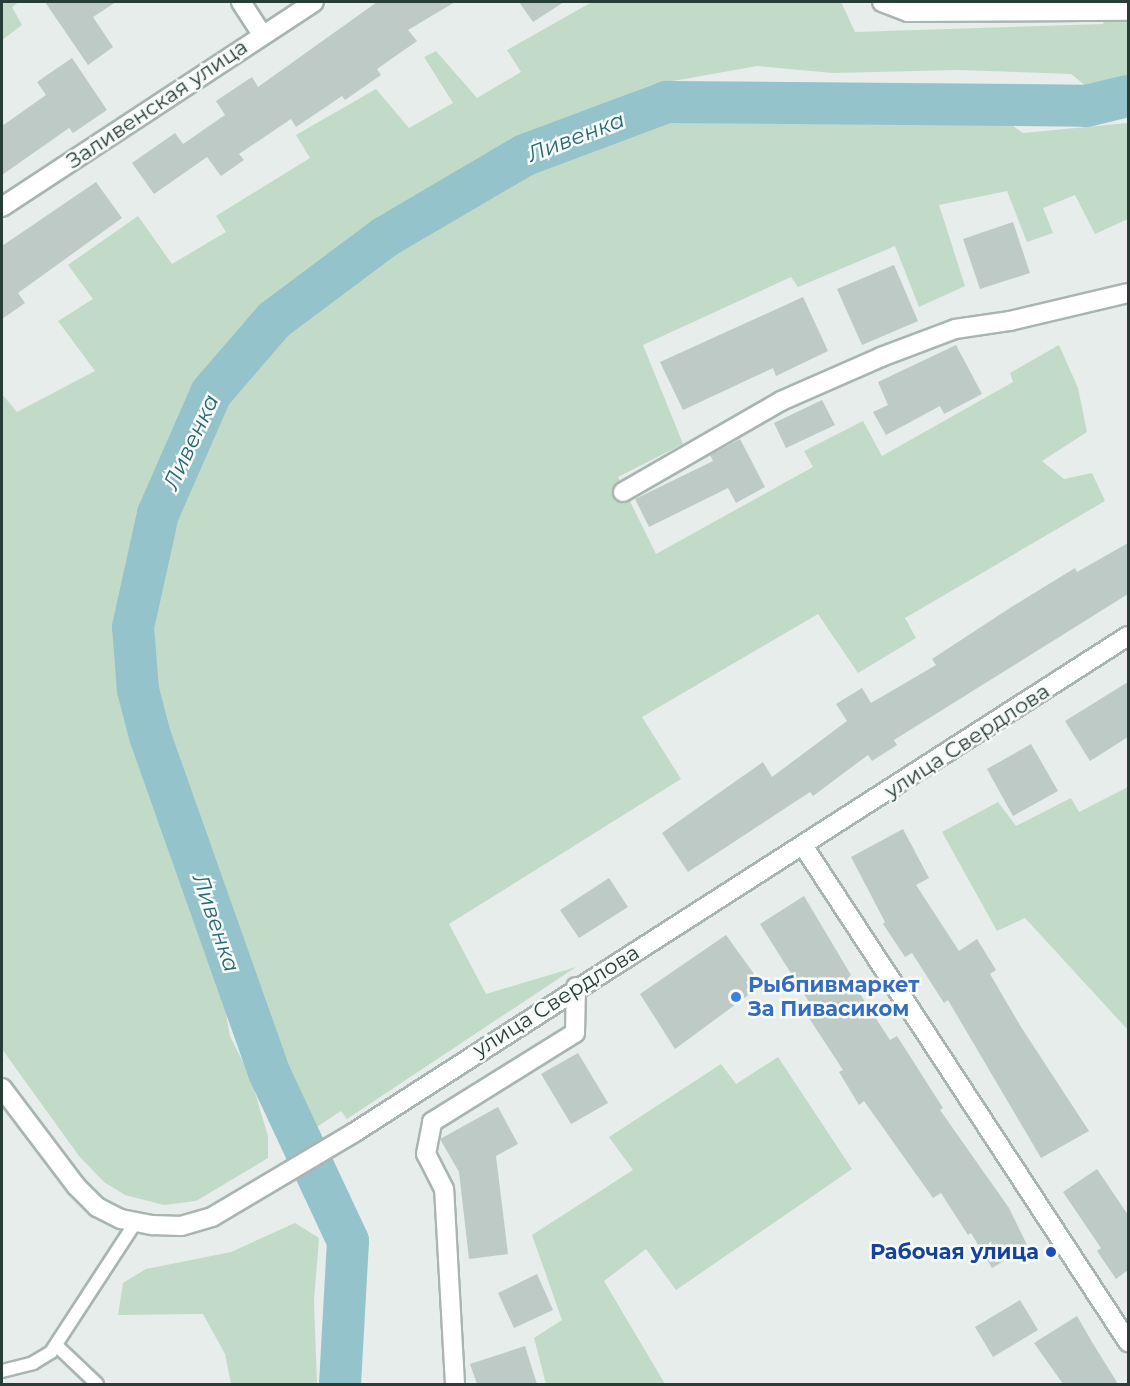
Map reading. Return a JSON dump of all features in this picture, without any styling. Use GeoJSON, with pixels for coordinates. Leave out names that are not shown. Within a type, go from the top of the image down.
{"type":"FeatureCollection","features":[{"type":"Feature","properties":{"kind":"street"},"geometry":{"type":"LineString","coordinates":[[241,2],[262,34]]}},
{"type":"Feature","properties":{"kind":"street","name":"Заливенская улица"},"geometry":{"type":"LineString","coordinates":[[2,207],[262,34],[314,2]]}},
{"type":"Feature","properties":{"kind":"street"},"geometry":{"type":"LineString","coordinates":[[882,2],[908,12],[1055,6],[1128,11]]}},
{"type":"Feature","properties":{"kind":"street"},"geometry":{"type":"LineString","coordinates":[[623,492],[781,401],[882,357],[955,329],[1010,321],[1128,293]]}},
{"type":"Feature","properties":{"kind":"street","name":"улица Свердлова"},"geometry":{"type":"LineString","coordinates":[[2,1088],[76,1186],[97,1207],[135,1223],[194,1223],[248,1198],[355,1132],[576,987],[804,847],[1128,636]]}},
{"type":"Feature","properties":{"kind":"street"},"geometry":{"type":"LineString","coordinates":[[804,847],[1128,1342]]}},
{"type":"Feature","properties":{"kind":"street"},"geometry":{"type":"LineString","coordinates":[[455,1384],[444,1189],[426,1154],[432,1122],[569,1038],[578,1025],[576,987]]}},
{"type":"Feature","properties":{"kind":"lane"},"geometry":{"type":"LineString","coordinates":[[2,1371],[33,1363],[57,1346],[135,1223]]}},
{"type":"Feature","properties":{"kind":"lane"},"geometry":{"type":"LineString","coordinates":[[57,1346],[97,1384]]}},
{"type":"Feature","properties":{"kind":"green space"},"geometry":{"type":"Polygon","coordinates":[[[2,2],[19,2],[12,7],[22,25],[2,40],[2,2]]]}},
{"type":"Feature","properties":{"kind":"green space"},"geometry":{"type":"Polygon","coordinates":[[[592,2],[841,2],[855,32],[1103,24],[1108,11],[1128,11],[1128,84],[1115,90],[1091,90],[1071,74],[958,70],[833,73],[757,66],[651,85],[542,129],[445,185],[381,225],[260,317],[205,380],[157,471],[122,627],[126,704],[223,996],[230,1036],[250,1076],[268,1136],[268,1158],[196,1201],[164,1205],[125,1195],[104,1182],[79,1156],[2,1049],[2,394],[17,412],[95,371],[58,321],[93,299],[68,265],[138,216],[172,264],[226,232],[216,216],[310,158],[296,135],[376,89],[409,128],[453,103],[424,57],[436,51],[477,98],[521,72],[507,50],[592,2]]]}},
{"type":"Feature","properties":{"kind":"green space"},"geometry":{"type":"Polygon","coordinates":[[[754,111],[997,115],[1023,133],[1128,123],[1128,219],[1095,234],[1075,195],[1043,208],[1053,233],[1027,242],[1007,191],[939,205],[965,286],[919,307],[895,246],[798,287],[791,277],[643,345],[683,444],[618,477],[656,554],[813,467],[804,451],[863,421],[882,456],[1013,382],[1010,373],[1059,345],[1078,388],[1087,432],[1042,461],[1064,479],[1092,473],[1105,501],[905,618],[916,638],[858,673],[818,614],[642,717],[681,779],[449,924],[486,994],[576,967],[347,1119],[341,1111],[306,1134],[298,1088],[285,1060],[264,1031],[150,687],[153,617],[194,460],[256,360],[367,271],[476,199],[598,141],[675,116],[754,111]]]}},
{"type":"Feature","properties":{"kind":"green space"},"geometry":{"type":"Polygon","coordinates":[[[1128,787],[1128,1030],[1025,918],[997,931],[942,832],[998,802],[1016,826],[1071,798],[1079,812],[1128,787]]]}},
{"type":"Feature","properties":{"kind":"green space"},"geometry":{"type":"Polygon","coordinates":[[[778,1057],[852,1169],[676,1290],[646,1249],[604,1281],[665,1384],[546,1384],[534,1338],[562,1320],[532,1235],[633,1170],[609,1137],[721,1064],[736,1084],[778,1057]]]}},
{"type":"Feature","properties":{"kind":"green space"},"geometry":{"type":"Polygon","coordinates":[[[295,1223],[319,1238],[314,1301],[317,1384],[231,1384],[225,1354],[203,1314],[118,1315],[123,1283],[146,1269],[231,1252],[295,1223]]]}},
{"type":"Feature","properties":{"kind":"building"},"geometry":{"type":"Polygon","coordinates":[[[45,2],[116,2],[93,17],[113,47],[88,65],[45,2]]]}},
{"type":"Feature","properties":{"kind":"building"},"geometry":{"type":"Polygon","coordinates":[[[377,2],[455,2],[408,30],[417,41],[377,69],[381,75],[345,100],[342,96],[296,127],[291,119],[239,154],[244,160],[221,176],[207,157],[154,194],[132,163],[175,133],[183,144],[225,115],[216,101],[252,77],[258,87],[377,2]]]}},
{"type":"Feature","properties":{"kind":"building"},"geometry":{"type":"Polygon","coordinates":[[[519,2],[564,2],[533,22],[519,2]]]}},
{"type":"Feature","properties":{"kind":"building"},"geometry":{"type":"Polygon","coordinates":[[[72,58],[107,110],[73,133],[69,128],[2,175],[2,126],[46,95],[37,82],[72,58]]]}},
{"type":"Feature","properties":{"kind":"building"},"geometry":{"type":"Polygon","coordinates":[[[96,182],[122,218],[18,293],[25,303],[2,319],[2,246],[96,182]]]}},
{"type":"Feature","properties":{"kind":"building"},"geometry":{"type":"Polygon","coordinates":[[[1013,222],[1030,273],[980,289],[963,239],[1013,222]]]}},
{"type":"Feature","properties":{"kind":"building"},"geometry":{"type":"Polygon","coordinates":[[[894,265],[918,321],[862,345],[837,289],[894,265]]]}},
{"type":"Feature","properties":{"kind":"building"},"geometry":{"type":"Polygon","coordinates":[[[803,297],[828,351],[776,376],[773,368],[683,410],[660,362],[803,297]]]}},
{"type":"Feature","properties":{"kind":"building"},"geometry":{"type":"Polygon","coordinates":[[[956,345],[982,394],[944,414],[940,406],[886,435],[873,412],[888,405],[878,382],[956,345]]]}},
{"type":"Feature","properties":{"kind":"building"},"geometry":{"type":"Polygon","coordinates":[[[822,400],[835,425],[786,448],[774,423],[822,400]]]}},
{"type":"Feature","properties":{"kind":"building"},"geometry":{"type":"Polygon","coordinates":[[[740,439],[765,487],[736,503],[728,488],[649,527],[635,499],[713,461],[710,455],[740,439]]]}},
{"type":"Feature","properties":{"kind":"building"},"geometry":{"type":"Polygon","coordinates":[[[1128,543],[1128,594],[894,740],[897,745],[872,761],[868,755],[813,796],[810,792],[688,872],[662,833],[763,762],[772,777],[847,721],[836,704],[862,688],[871,703],[936,665],[932,659],[1013,606],[1075,568],[1077,572],[1128,543]]]}},
{"type":"Feature","properties":{"kind":"building"},"geometry":{"type":"Polygon","coordinates":[[[1128,682],[1128,737],[1090,761],[1065,721],[1128,682]]]}},
{"type":"Feature","properties":{"kind":"building"},"geometry":{"type":"Polygon","coordinates":[[[1031,744],[1058,791],[1013,816],[987,769],[1031,744]]]}},
{"type":"Feature","properties":{"kind":"building"},"geometry":{"type":"Polygon","coordinates":[[[903,829],[929,878],[916,885],[959,951],[977,939],[996,970],[990,974],[1021,1027],[1089,1131],[1041,1158],[948,1000],[944,1003],[912,953],[905,957],[883,924],[885,922],[851,857],[903,829]]]}},
{"type":"Feature","properties":{"kind":"building"},"geometry":{"type":"Polygon","coordinates":[[[609,878],[628,907],[579,938],[560,910],[609,878]]]}},
{"type":"Feature","properties":{"kind":"building"},"geometry":{"type":"Polygon","coordinates":[[[804,896],[851,975],[849,977],[890,1040],[897,1036],[943,1108],[940,1110],[1009,1208],[1028,1247],[992,1268],[971,1233],[968,1235],[941,1193],[933,1198],[864,1101],[859,1105],[839,1072],[843,1070],[809,1018],[816,1013],[760,924],[804,896]]]}},
{"type":"Feature","properties":{"kind":"building"},"geometry":{"type":"Polygon","coordinates":[[[726,935],[762,985],[675,1049],[640,994],[726,935]]]}},
{"type":"Feature","properties":{"kind":"building"},"geometry":{"type":"Polygon","coordinates":[[[578,1053],[608,1103],[571,1124],[541,1074],[578,1053]]]}},
{"type":"Feature","properties":{"kind":"building"},"geometry":{"type":"Polygon","coordinates":[[[498,1107],[518,1144],[496,1156],[508,1254],[469,1259],[459,1172],[440,1139],[498,1107]]]}},
{"type":"Feature","properties":{"kind":"building"},"geometry":{"type":"Polygon","coordinates":[[[1097,1169],[1128,1215],[1128,1270],[1116,1279],[1097,1251],[1101,1248],[1063,1192],[1097,1169]]]}},
{"type":"Feature","properties":{"kind":"building"},"geometry":{"type":"Polygon","coordinates":[[[537,1274],[553,1310],[514,1328],[498,1293],[537,1274]]]}},
{"type":"Feature","properties":{"kind":"building"},"geometry":{"type":"Polygon","coordinates":[[[1020,1300],[1038,1330],[993,1357],[975,1327],[1020,1300]]]}},
{"type":"Feature","properties":{"kind":"building"},"geometry":{"type":"Polygon","coordinates":[[[1077,1316],[1118,1384],[1063,1384],[1034,1343],[1077,1316]]]}},
{"type":"Feature","properties":{"kind":"building"},"geometry":{"type":"Polygon","coordinates":[[[525,1346],[537,1384],[477,1384],[470,1364],[525,1346]]]}},
{"type":"Feature","properties":{"kind":"waterway","name":"Ливенка"},"geometry":{"type":"LineString","coordinates":[[340,1384],[348,1241],[269,1072],[150,736],[138,690],[133,627],[158,514],[211,393],[274,320],[385,237],[525,155],[667,102],[1086,106],[1128,96]]}},
{"type":"Feature","properties":{"kind":"place","name":"Рыбпивмаркет За Пивасиком"},"geometry":{"type":"Point","coordinates":[736,997]}},
{"type":"Feature","properties":{"kind":"place","name":"Рабочая улица"},"geometry":{"type":"Point","coordinates":[1051,1252]}}]}
